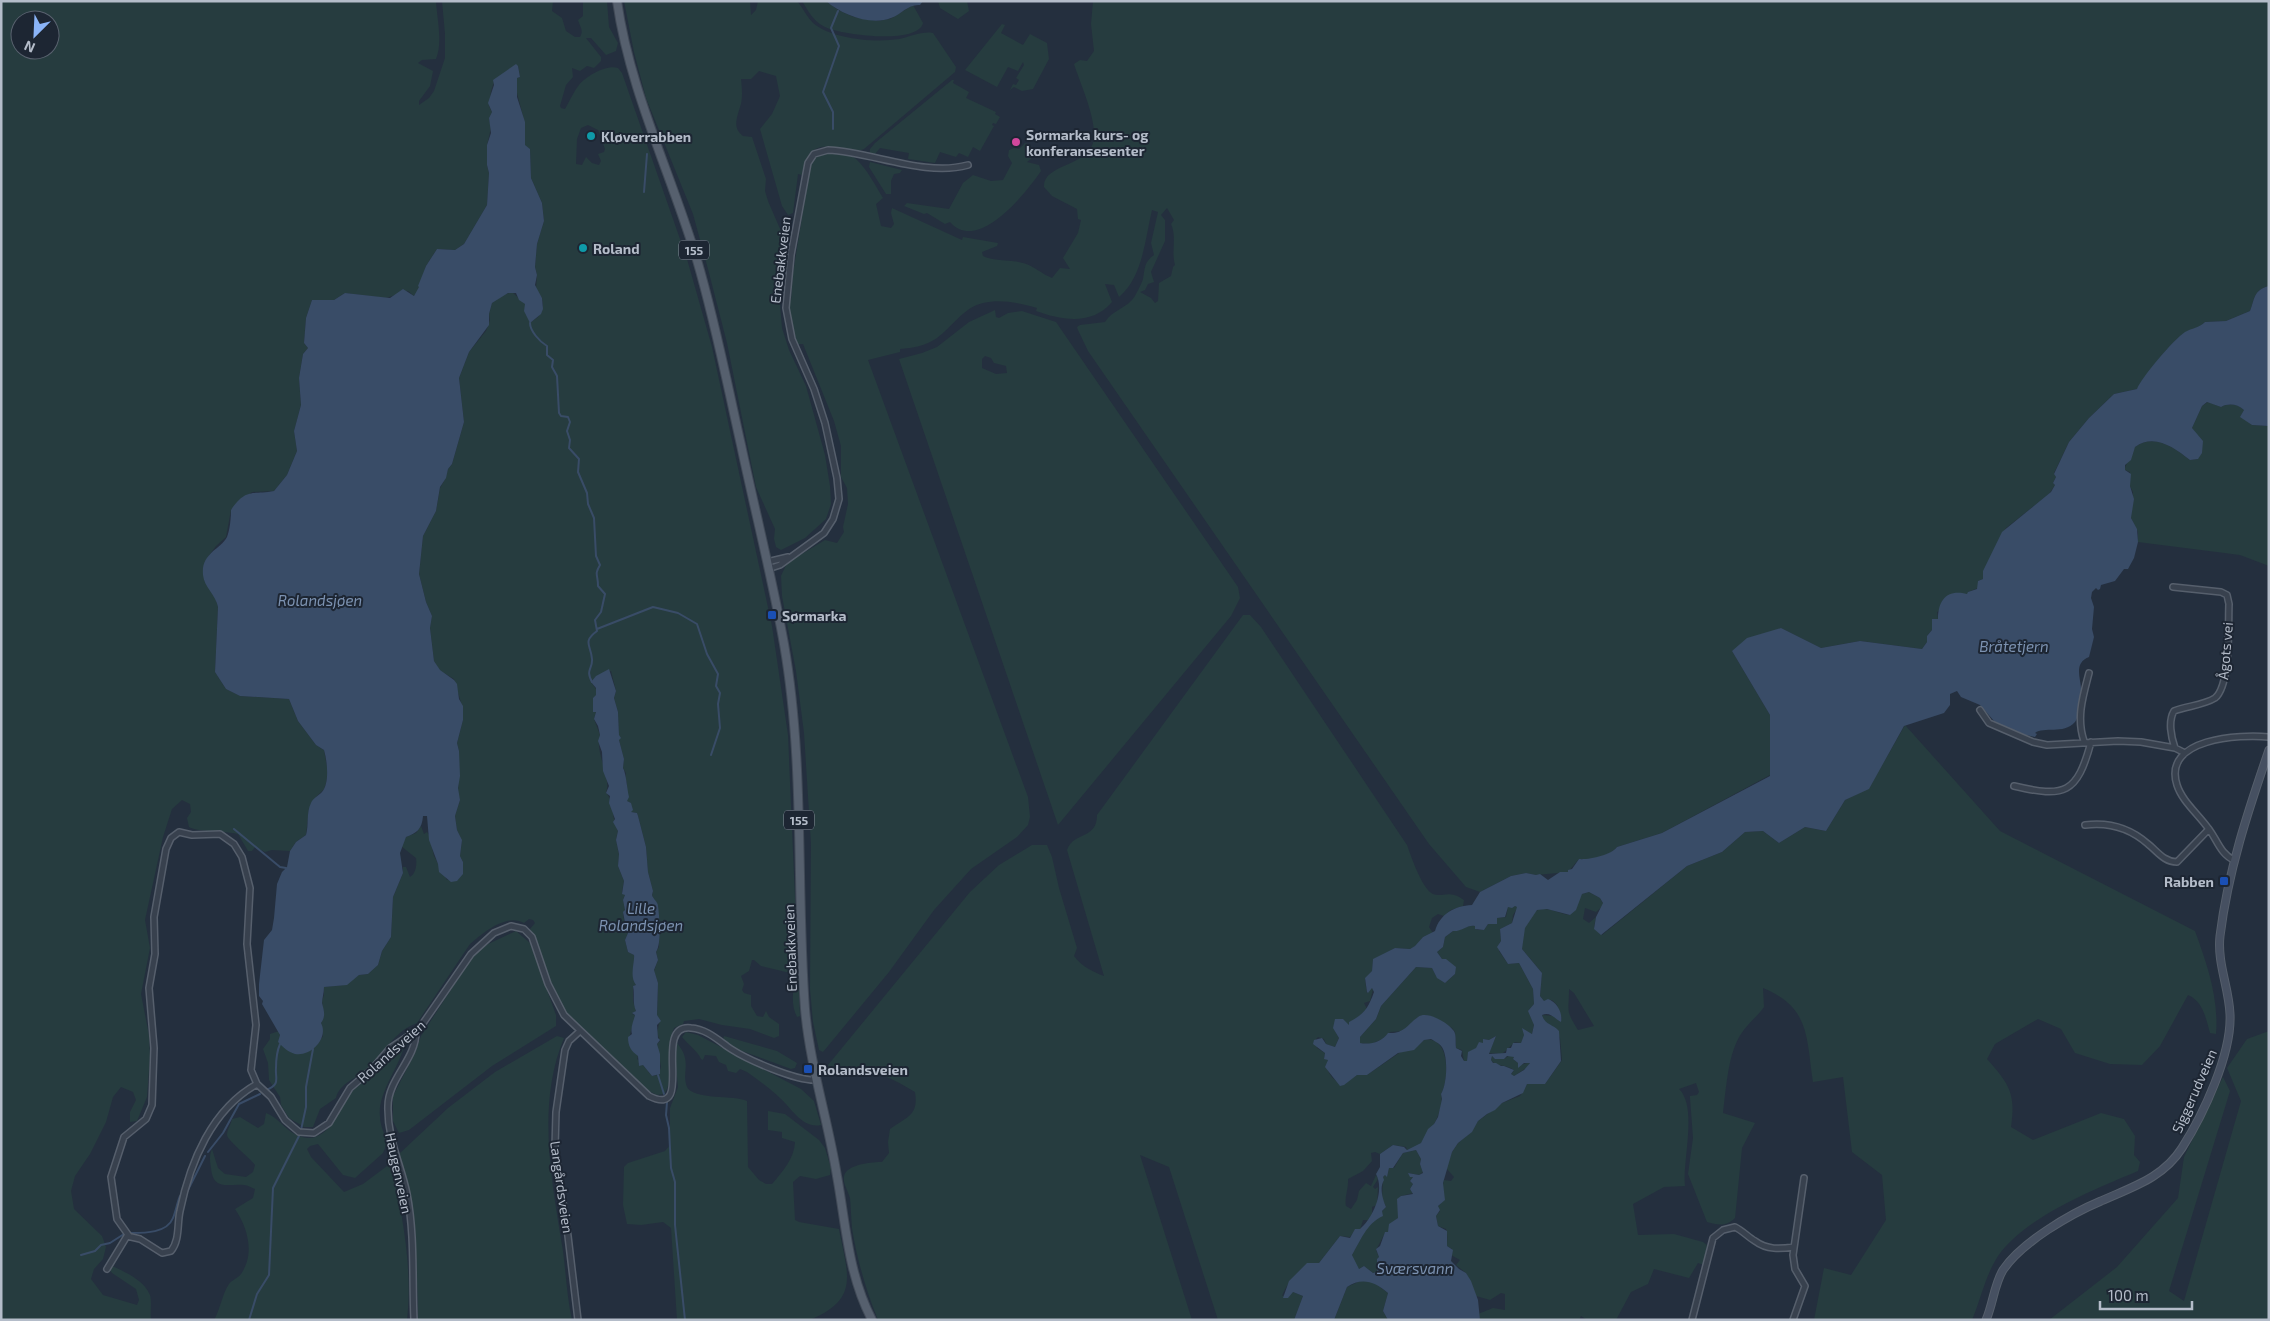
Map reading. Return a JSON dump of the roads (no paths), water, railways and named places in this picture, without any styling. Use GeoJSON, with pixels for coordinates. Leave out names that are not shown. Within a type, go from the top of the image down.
{"type":"FeatureCollection","features":[{"type":"Feature","properties":{"kind":"main road","name":"Enebakkveien"},"geometry":{"type":"LineString","coordinates":[[617,1],[634,82],[688,232],[706,291],[782,636],[792,698],[800,841],[805,1012],[816,1080],[837,1176],[850,1260],[860,1294],[872,1320]]}},
{"type":"Feature","properties":{"kind":"main road","name":"Siggerudveien"},"geometry":{"type":"LineString","coordinates":[[1986,1320],[1998,1279],[2008,1264],[2018,1254],[2079,1212],[2154,1176],[2173,1159],[2189,1135],[2220,1070],[2230,1032],[2230,1014],[2221,968],[2220,943],[2234,860],[2269,750]]}},
{"type":"Feature","properties":{"kind":"street","name":"Enebakkveien"},"geometry":{"type":"LineString","coordinates":[[768,566],[788,557],[817,539],[827,530],[835,514],[839,499],[837,478],[825,423],[814,389],[792,339],[786,308],[790,255],[808,163],[814,154],[828,150],[930,166],[956,168],[968,165]]}},
{"type":"Feature","properties":{"kind":"street","name":"Ågots vei"},"geometry":{"type":"LineString","coordinates":[[2173,587],[2221,592],[2227,595],[2229,604],[2225,676],[2222,688],[2212,699],[2174,711],[2171,716],[2171,728],[2175,748]]}},
{"type":"Feature","properties":{"kind":"street"},"geometry":{"type":"LineString","coordinates":[[2084,742],[2080,730],[2080,715],[2089,673]]}},
{"type":"Feature","properties":{"kind":"street"},"geometry":{"type":"LineString","coordinates":[[1980,710],[1989,723],[2033,742],[2053,745],[2084,742],[2141,742],[2175,748],[2184,753]]}},
{"type":"Feature","properties":{"kind":"street"},"geometry":{"type":"LineString","coordinates":[[2234,860],[2224,854],[2209,829],[2177,787],[2175,770],[2184,753],[2195,745],[2217,740],[2269,737]]}},
{"type":"Feature","properties":{"kind":"street"},"geometry":{"type":"LineString","coordinates":[[2014,786],[2032,790],[2061,792],[2069,788],[2083,770],[2091,742]]}},
{"type":"Feature","properties":{"kind":"street"},"geometry":{"type":"LineString","coordinates":[[2085,824],[2108,824],[2122,829],[2137,836],[2168,861],[2173,862],[2182,860],[2209,829]]}},
{"type":"Feature","properties":{"kind":"street"},"geometry":{"type":"LineString","coordinates":[[179,832],[192,835],[214,833],[223,835],[234,844],[244,863],[250,888],[247,944],[256,1025],[251,1066],[257,1084],[231,1103],[200,1148],[184,1192],[179,1215],[177,1242],[171,1251],[162,1253],[144,1240],[129,1236],[117,1219],[112,1177],[124,1137],[148,1117],[152,1105],[154,1042],[149,988],[155,954],[154,917],[166,849],[171,838],[179,832]]}},
{"type":"Feature","properties":{"kind":"street","name":"Rolandsveien"},"geometry":{"type":"LineString","coordinates":[[257,1084],[272,1097],[285,1120],[294,1129],[305,1134],[314,1133],[333,1118],[350,1088],[372,1069],[390,1048],[416,1032],[471,954],[494,933],[511,926],[524,929],[532,937],[555,1001],[564,1015],[646,1095],[657,1100],[668,1096],[673,1087],[672,1043],[676,1033],[684,1028],[705,1032],[751,1060],[802,1079],[816,1080]]}},
{"type":"Feature","properties":{"kind":"street","name":"Langårdsveien"},"geometry":{"type":"LineString","coordinates":[[578,1320],[555,1140],[565,1050],[569,1041],[580,1031]]}},
{"type":"Feature","properties":{"kind":"street","name":"Haugenveien"},"geometry":{"type":"LineString","coordinates":[[414,1320],[407,1194],[392,1147],[388,1107],[391,1091],[415,1043],[416,1032]]}},
{"type":"Feature","properties":{"kind":"street"},"geometry":{"type":"LineString","coordinates":[[1793,1320],[1805,1286],[1794,1265],[1794,1247],[1804,1178]]}},
{"type":"Feature","properties":{"kind":"street"},"geometry":{"type":"LineString","coordinates":[[1692,1320],[1713,1238],[1723,1230],[1735,1227],[1755,1242],[1774,1249],[1794,1247]]}},
{"type":"Feature","properties":{"kind":"street"},"geometry":{"type":"LineString","coordinates":[[107,1269],[122,1243],[129,1236]]}},
{"type":"Feature","properties":{"kind":"water"},"geometry":{"type":"Polygon","coordinates":[[[826,1],[923,1],[920,5],[912,6],[891,18],[875,21],[848,15],[826,1]]]}},
{"type":"Feature","properties":{"kind":"water","name":"Rolandsjøen"},"geometry":{"type":"Polygon","coordinates":[[[516,64],[520,77],[517,78],[517,97],[525,122],[525,145],[530,149],[531,178],[542,203],[544,221],[537,244],[535,267],[537,275],[535,285],[542,298],[543,309],[541,314],[530,323],[524,311],[525,304],[519,300],[516,293],[508,293],[492,303],[489,325],[469,352],[459,378],[464,422],[452,464],[440,487],[436,511],[423,536],[419,574],[426,602],[432,616],[430,628],[434,661],[440,670],[457,684],[459,699],[463,706],[463,720],[457,743],[459,751],[460,776],[458,788],[460,800],[455,816],[457,830],[462,840],[460,856],[463,862],[463,874],[457,881],[451,882],[439,872],[429,840],[427,816],[423,816],[420,827],[416,832],[406,837],[400,853],[403,873],[393,897],[391,937],[382,951],[378,965],[368,974],[359,975],[347,985],[324,987],[322,1003],[324,1016],[321,1023],[323,1035],[321,1040],[307,1053],[295,1054],[288,1051],[278,1042],[280,1035],[262,1004],[263,1001],[259,996],[259,984],[264,940],[272,930],[277,884],[282,872],[287,867],[290,851],[296,842],[306,835],[311,803],[325,788],[327,765],[325,754],[324,750],[316,745],[298,721],[289,699],[240,696],[226,689],[215,672],[218,607],[204,579],[203,568],[208,557],[227,537],[230,527],[231,510],[236,503],[245,495],[274,491],[287,475],[297,451],[294,431],[301,405],[299,378],[303,354],[308,348],[304,343],[306,318],[312,300],[334,300],[345,293],[390,298],[403,289],[414,296],[426,266],[437,249],[455,250],[464,244],[487,205],[489,173],[487,145],[491,133],[489,118],[492,112],[488,103],[494,85],[493,80],[516,64]]]}},
{"type":"Feature","properties":{"kind":"water","name":"Bråtetjern"},"geometry":{"type":"Polygon","coordinates":[[[2269,286],[2269,426],[2252,425],[2240,417],[2244,410],[2239,406],[2221,407],[2207,402],[2202,406],[2192,428],[2203,441],[2202,453],[2198,459],[2190,460],[2171,447],[2157,442],[2150,441],[2135,447],[2131,460],[2125,465],[2125,470],[2131,474],[2130,486],[2134,499],[2131,518],[2137,529],[2138,542],[2134,558],[2128,569],[2124,569],[2115,581],[2101,585],[2100,589],[2096,588],[2092,592],[2091,598],[2094,607],[2092,629],[2094,637],[2089,657],[2081,663],[2079,670],[2081,695],[2079,711],[2075,722],[2065,728],[2039,731],[2035,733],[2037,734],[2035,737],[2021,734],[1994,721],[1980,705],[1961,697],[1957,691],[1950,694],[1950,705],[1944,713],[1904,726],[1869,789],[1845,800],[1826,831],[1805,827],[1779,843],[1763,831],[1745,832],[1722,852],[1687,866],[1601,935],[1594,929],[1596,917],[1603,903],[1600,898],[1589,892],[1582,894],[1576,910],[1570,915],[1547,909],[1537,910],[1525,928],[1522,949],[1542,973],[1540,996],[1544,1001],[1548,999],[1557,1005],[1560,1012],[1561,1022],[1550,1015],[1542,1015],[1547,1023],[1559,1031],[1561,1061],[1545,1084],[1527,1084],[1523,1093],[1502,1103],[1495,1110],[1487,1114],[1478,1121],[1472,1132],[1458,1143],[1452,1152],[1443,1183],[1445,1200],[1438,1206],[1440,1210],[1436,1216],[1438,1226],[1447,1231],[1447,1246],[1453,1250],[1451,1261],[1466,1273],[1471,1281],[1478,1300],[1480,1320],[1388,1320],[1383,1311],[1388,1293],[1368,1282],[1358,1282],[1347,1287],[1334,1320],[1294,1320],[1303,1296],[1293,1292],[1288,1298],[1283,1298],[1289,1281],[1307,1263],[1319,1263],[1340,1236],[1350,1238],[1355,1229],[1360,1229],[1365,1224],[1373,1211],[1378,1196],[1379,1188],[1376,1174],[1380,1167],[1380,1154],[1393,1145],[1404,1147],[1407,1150],[1421,1143],[1428,1129],[1438,1117],[1442,1099],[1441,1094],[1446,1078],[1445,1053],[1438,1043],[1431,1039],[1424,1040],[1414,1050],[1398,1053],[1367,1075],[1357,1075],[1340,1086],[1325,1067],[1328,1060],[1324,1059],[1325,1053],[1313,1044],[1314,1040],[1322,1038],[1326,1044],[1335,1047],[1339,1038],[1333,1028],[1335,1019],[1343,1019],[1349,1025],[1349,1022],[1362,1013],[1370,1003],[1374,992],[1372,988],[1367,992],[1365,978],[1372,971],[1373,959],[1395,948],[1410,949],[1415,946],[1423,937],[1435,931],[1440,920],[1449,912],[1459,907],[1472,905],[1480,892],[1511,876],[1526,873],[1540,874],[1548,880],[1560,872],[1568,872],[1579,859],[1600,856],[1617,847],[1662,833],[1770,776],[1770,715],[1732,651],[1747,638],[1781,628],[1821,648],[1860,641],[1922,649],[1927,642],[1927,636],[1932,630],[1932,619],[1938,619],[1938,612],[1942,601],[1954,593],[1967,594],[1977,589],[1978,581],[1983,579],[1983,571],[2002,532],[2051,492],[2055,485],[2053,483],[2056,477],[2054,474],[2069,442],[2089,418],[2114,394],[2137,389],[2158,359],[2185,332],[2205,322],[2226,321],[2250,311],[2255,296],[2269,286]],[[1508,907],[1505,917],[1497,918],[1497,924],[1488,924],[1484,930],[1475,929],[1475,926],[1470,926],[1453,931],[1445,937],[1443,947],[1437,952],[1442,959],[1446,959],[1456,967],[1455,974],[1445,983],[1437,978],[1432,968],[1416,967],[1381,1006],[1376,1019],[1360,1037],[1360,1043],[1368,1044],[1379,1041],[1388,1033],[1402,1030],[1422,1015],[1437,1018],[1450,1027],[1455,1034],[1456,1048],[1462,1051],[1461,1056],[1464,1061],[1467,1061],[1468,1052],[1476,1048],[1479,1042],[1483,1043],[1483,1039],[1489,1040],[1496,1036],[1489,1054],[1506,1053],[1507,1048],[1511,1048],[1513,1043],[1521,1043],[1524,1035],[1522,1028],[1532,1034],[1534,1025],[1528,1011],[1534,1004],[1533,989],[1519,963],[1508,964],[1497,947],[1501,941],[1500,929],[1512,923],[1517,907],[1512,908],[1508,907]],[[1492,1056],[1491,1060],[1493,1063],[1514,1070],[1511,1074],[1514,1076],[1524,1070],[1530,1063],[1524,1063],[1518,1068],[1518,1063],[1513,1059],[1514,1057],[1507,1056],[1504,1059],[1495,1059],[1492,1056]],[[1416,1150],[1403,1153],[1393,1168],[1389,1168],[1387,1177],[1385,1175],[1383,1177],[1382,1194],[1386,1207],[1382,1211],[1383,1216],[1368,1228],[1352,1255],[1359,1269],[1364,1266],[1373,1273],[1377,1272],[1377,1259],[1379,1257],[1376,1249],[1380,1246],[1385,1232],[1388,1232],[1389,1224],[1398,1218],[1397,1199],[1401,1196],[1413,1194],[1410,1189],[1413,1184],[1410,1181],[1413,1177],[1410,1177],[1408,1173],[1419,1175],[1423,1173],[1420,1164],[1421,1159],[1416,1150]]]}},
{"type":"Feature","properties":{"kind":"water","name":"Lille Rolandsjøen"},"geometry":{"type":"Polygon","coordinates":[[[609,669],[616,691],[614,698],[618,712],[619,735],[621,738],[619,740],[624,759],[623,768],[629,797],[627,801],[631,803],[633,810],[631,812],[637,813],[638,816],[646,847],[652,895],[657,903],[658,910],[660,936],[656,952],[658,960],[654,970],[658,983],[657,1015],[661,1021],[657,1025],[658,1038],[660,1040],[657,1044],[660,1054],[660,1074],[652,1076],[643,1065],[639,1066],[638,1056],[629,1046],[628,1037],[632,1034],[635,1015],[632,1013],[636,1011],[633,986],[636,985],[633,978],[634,955],[628,952],[625,940],[628,933],[624,928],[626,928],[623,912],[625,910],[623,900],[625,895],[622,894],[624,881],[618,866],[619,854],[616,840],[618,831],[613,822],[615,819],[609,803],[610,796],[606,793],[609,786],[603,771],[602,752],[598,741],[600,735],[594,719],[596,712],[593,712],[593,698],[596,695],[596,688],[591,682],[596,676],[609,669]]]}},
{"type":"Feature","properties":{"kind":"waterway"},"geometry":{"type":"LineString","coordinates":[[833,129],[833,112],[823,92],[839,46],[831,28],[838,11]]}},
{"type":"Feature","properties":{"kind":"waterway"},"geometry":{"type":"LineString","coordinates":[[644,192],[647,154]]}},
{"type":"Feature","properties":{"kind":"waterway"},"geometry":{"type":"LineString","coordinates":[[530,323],[536,336],[547,346],[547,355],[553,360],[552,367],[557,376],[559,413],[561,416],[568,417],[570,422],[567,431],[570,440],[569,448],[579,459],[578,472],[587,493],[588,504],[594,518],[596,556],[600,565],[597,573],[598,586],[605,594],[601,612],[595,620],[597,631],[592,635],[588,644],[592,659],[589,672],[592,682]]}},
{"type":"Feature","properties":{"kind":"waterway"},"geometry":{"type":"LineString","coordinates":[[597,629],[653,607],[678,613],[697,624],[707,654],[718,674],[716,686],[720,693],[718,704],[720,728],[711,755]]}},
{"type":"Feature","properties":{"kind":"waterway"},"geometry":{"type":"LineString","coordinates":[[234,829],[280,867],[286,868]]}},
{"type":"Feature","properties":{"kind":"waterway"},"geometry":{"type":"LineString","coordinates":[[266,1090],[274,1086],[276,1081],[276,1059],[280,1044]]}},
{"type":"Feature","properties":{"kind":"waterway"},"geometry":{"type":"LineString","coordinates":[[301,1130],[306,1107],[306,1087],[313,1049]]}},
{"type":"Feature","properties":{"kind":"waterway"},"geometry":{"type":"LineString","coordinates":[[658,1075],[664,1094]]}},
{"type":"Feature","properties":{"kind":"waterway"},"geometry":{"type":"LineString","coordinates":[[208,1152],[223,1133],[239,1104],[260,1094]]}},
{"type":"Feature","properties":{"kind":"waterway"},"geometry":{"type":"LineString","coordinates":[[667,1102],[666,1115],[669,1128],[671,1168],[675,1182],[675,1225],[685,1320]]}},
{"type":"Feature","properties":{"kind":"waterway"},"geometry":{"type":"LineString","coordinates":[[249,1320],[257,1294],[269,1275],[273,1188],[299,1136]]}},
{"type":"Feature","properties":{"kind":"waterway"},"geometry":{"type":"LineString","coordinates":[[187,1192],[205,1156]]}},
{"type":"Feature","properties":{"kind":"waterway"},"geometry":{"type":"LineString","coordinates":[[131,1233],[155,1231],[166,1227],[173,1218],[180,1196]]}},
{"type":"Feature","properties":{"kind":"waterway"},"geometry":{"type":"LineString","coordinates":[[81,1255],[95,1251],[101,1245],[110,1243],[124,1234]]}},
{"type":"Feature","properties":{"kind":"place","name":"Kløverrabben"},"geometry":{"type":"Point","coordinates":[591,136]}},
{"type":"Feature","properties":{"kind":"place","name":"Sørmarka kurs- og konferansesenter"},"geometry":{"type":"Point","coordinates":[1016,142]}},
{"type":"Feature","properties":{"kind":"place","name":"Roland"},"geometry":{"type":"Point","coordinates":[583,248]}},
{"type":"Feature","properties":{"kind":"place","name":"Sørmarka"},"geometry":{"type":"Point","coordinates":[772,615]}},
{"type":"Feature","properties":{"kind":"place","name":"Rabben"},"geometry":{"type":"Point","coordinates":[2224,881]}},
{"type":"Feature","properties":{"kind":"place","name":"Rolandsveien"},"geometry":{"type":"Point","coordinates":[808,1069]}},
{"type":"Feature","properties":{"kind":"water label","name":"Sværsvann"},"geometry":{"type":"Point","coordinates":[1415,1268]}}]}
